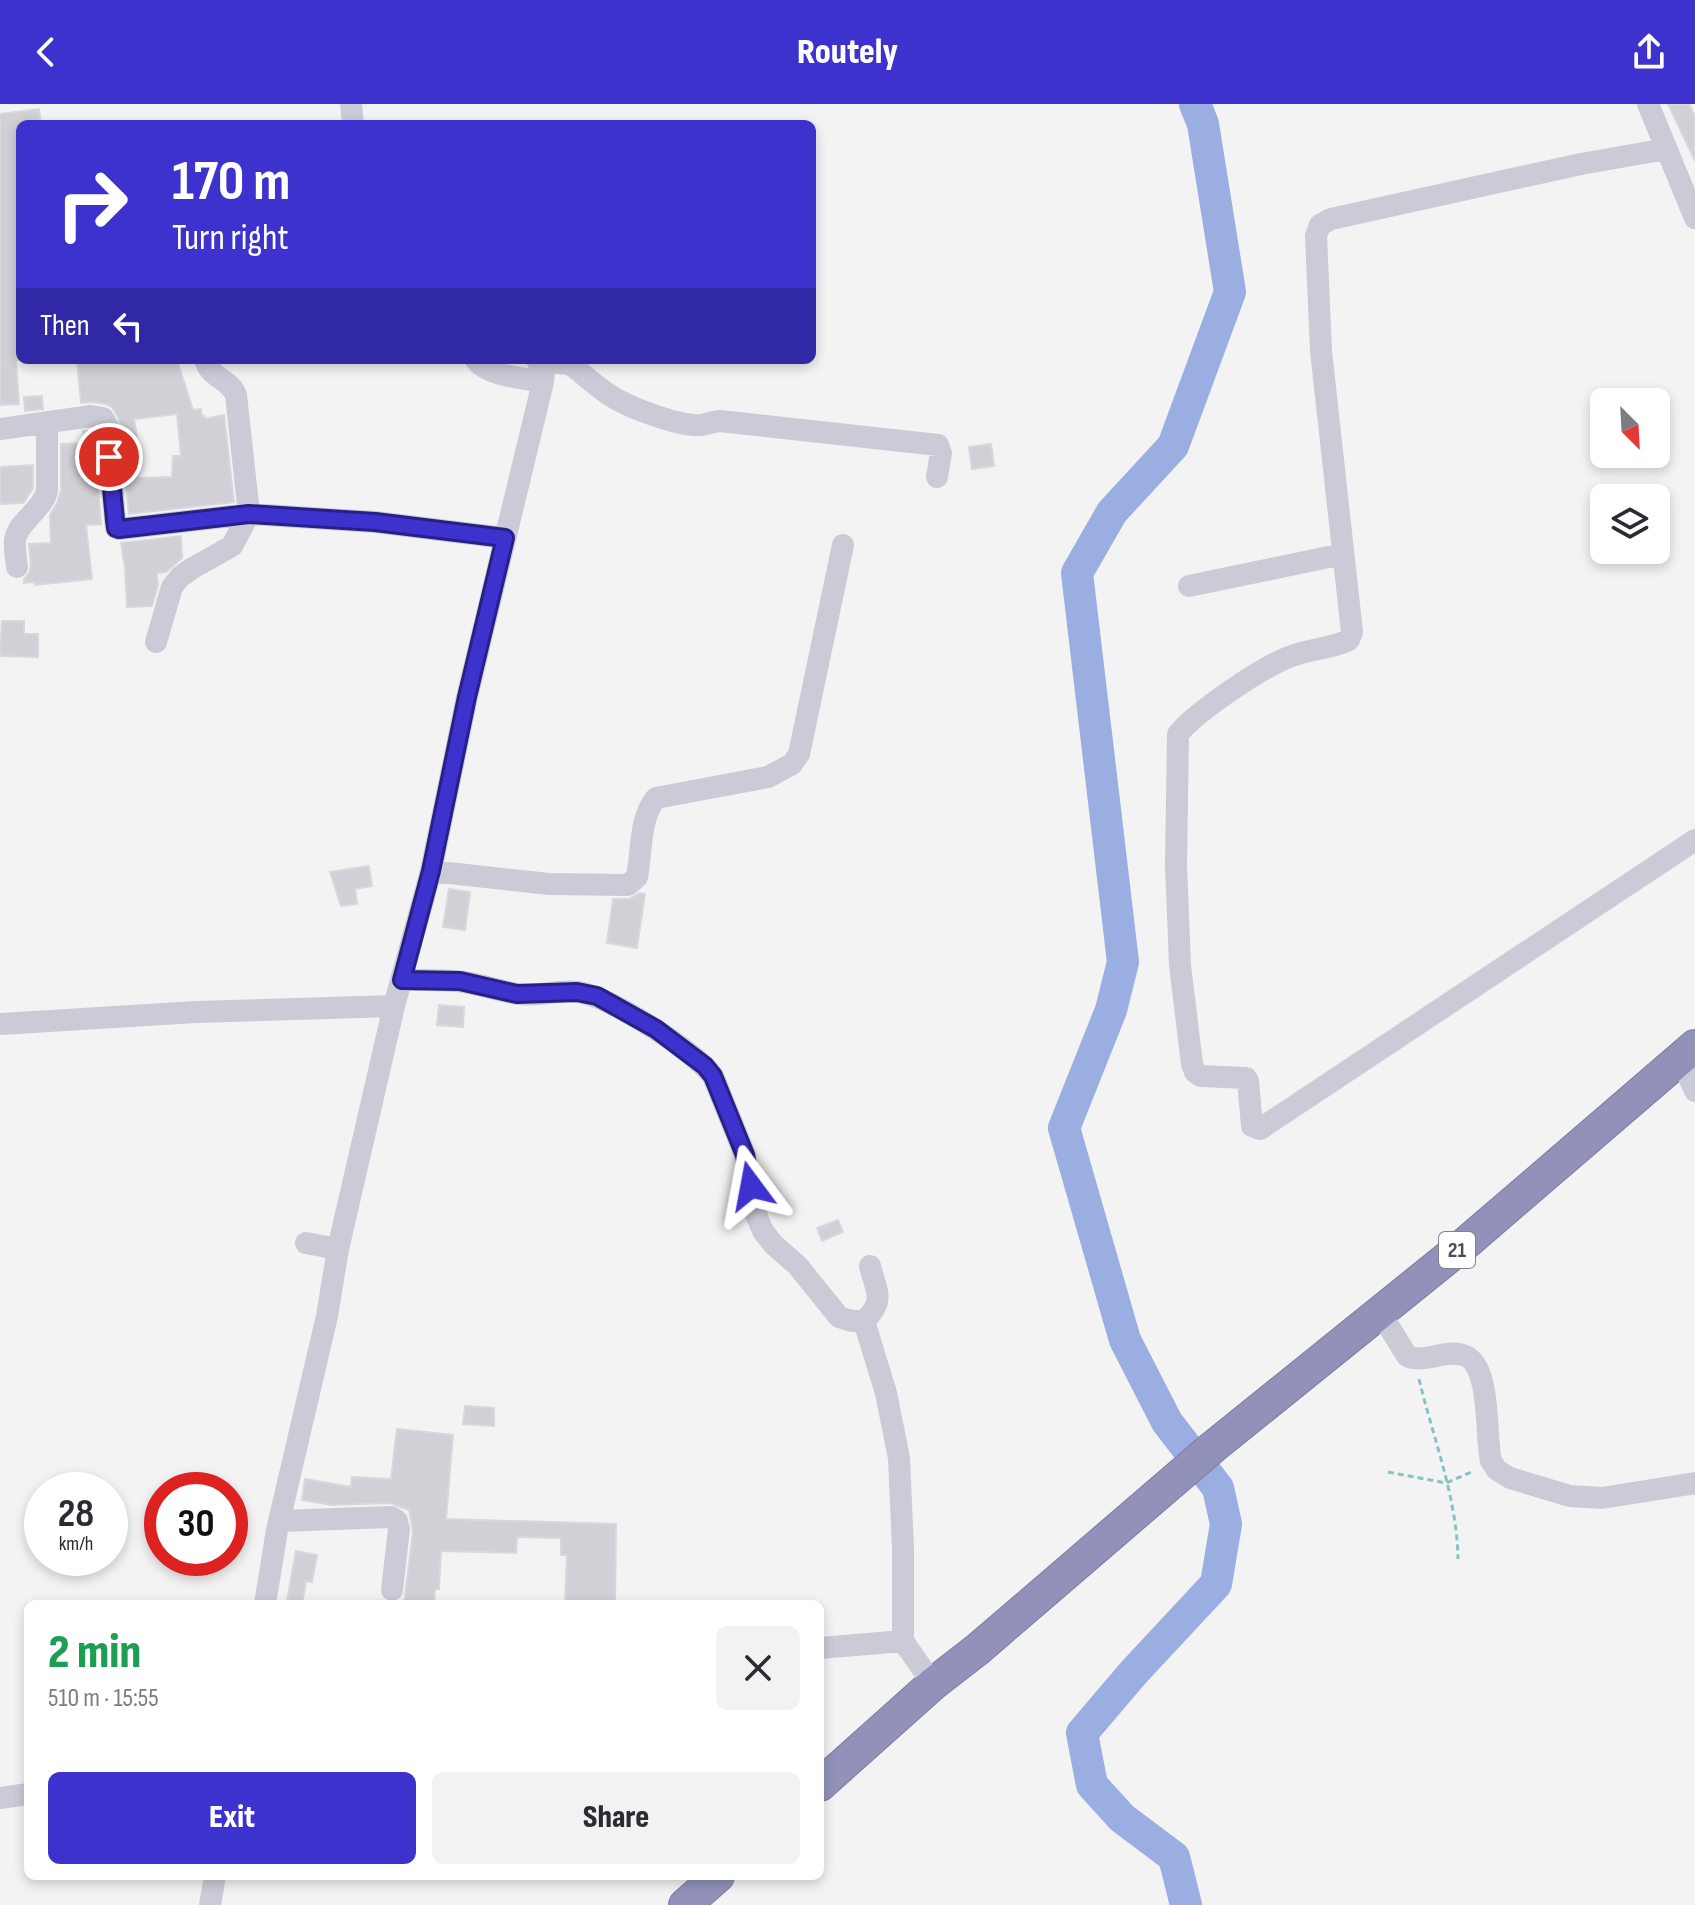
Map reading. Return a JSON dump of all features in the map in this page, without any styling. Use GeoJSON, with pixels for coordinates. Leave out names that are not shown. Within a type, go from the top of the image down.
{"type":"FeatureCollection","features":[{"type":"Feature","properties":{"kind":"highway","name":"21"},"geometry":{"type":"LineString","coordinates":[[824,1781],[933,1684],[1213,1447],[1466,1243],[1688,1052]]}},
{"type":"Feature","properties":{"kind":"highway"},"geometry":{"type":"LineString","coordinates":[[685,1905],[713,1880]]}},
{"type":"Feature","properties":{"kind":"street"},"geometry":{"type":"LineString","coordinates":[[1648,104],[1695,218]]}},
{"type":"Feature","properties":{"kind":"street"},"geometry":{"type":"LineString","coordinates":[[1666,149],[1581,164],[1331,219],[1320,225],[1316,236],[1321,351],[1352,632],[1349,640],[1279,662],[1220,699],[1178,734],[1176,865],[1180,965],[1195,1072],[1201,1076],[1246,1078],[1252,1126],[1255,1129],[1265,1127],[1695,840]]}},
{"type":"Feature","properties":{"kind":"street"},"geometry":{"type":"LineString","coordinates":[[156,642],[172,587],[191,569],[232,546],[249,514],[234,388],[214,375],[206,364]]}},
{"type":"Feature","properties":{"kind":"street"},"geometry":{"type":"LineString","coordinates":[[479,364],[495,374],[509,375],[569,364],[616,399],[652,415],[698,425],[720,421],[938,445],[941,453],[937,477]]}},
{"type":"Feature","properties":{"kind":"street"},"geometry":{"type":"LineString","coordinates":[[266,1600],[280,1521],[327,1316],[338,1249],[394,1006],[431,871],[467,697],[505,538],[549,367]]}},
{"type":"Feature","properties":{"kind":"street"},"geometry":{"type":"LineString","coordinates":[[0,429],[98,415],[106,421],[115,520],[119,529],[249,514],[375,522],[505,538]]}},
{"type":"Feature","properties":{"kind":"street"},"geometry":{"type":"LineString","coordinates":[[17,567],[15,539],[18,530],[45,499],[47,491],[47,423]]}},
{"type":"Feature","properties":{"kind":"street"},"geometry":{"type":"LineString","coordinates":[[431,871],[549,884],[628,885],[637,877],[646,815],[656,798],[768,777],[792,764],[799,754],[843,545]]}},
{"type":"Feature","properties":{"kind":"street"},"geometry":{"type":"LineString","coordinates":[[1189,586],[1343,554]]}},
{"type":"Feature","properties":{"kind":"street"},"geometry":{"type":"LineString","coordinates":[[402,980],[460,981],[517,994],[577,992],[597,996],[656,1029],[705,1066],[713,1076],[745,1155],[757,1217],[763,1231],[798,1266],[839,1317],[864,1321],[875,1310],[878,1301],[870,1266]]}},
{"type":"Feature","properties":{"kind":"street"},"geometry":{"type":"LineString","coordinates":[[0,1024],[196,1012],[394,1006]]}},
{"type":"Feature","properties":{"kind":"street"},"geometry":{"type":"LineString","coordinates":[[1688,1052],[1695,1091]]}},
{"type":"Feature","properties":{"kind":"street"},"geometry":{"type":"LineString","coordinates":[[306,1243],[338,1249]]}},
{"type":"Feature","properties":{"kind":"street"},"geometry":{"type":"LineString","coordinates":[[1380,1312],[1407,1356],[1415,1360],[1449,1354],[1469,1358],[1484,1388],[1491,1461],[1497,1470],[1510,1478],[1570,1496],[1602,1498],[1695,1483]]}},
{"type":"Feature","properties":{"kind":"street"},"geometry":{"type":"LineString","coordinates":[[864,1321],[886,1393],[899,1458],[903,1641],[933,1684]]}},
{"type":"Feature","properties":{"kind":"street"},"geometry":{"type":"LineString","coordinates":[[280,1521],[391,1517],[397,1521],[399,1529],[392,1590]]}},
{"type":"Feature","properties":{"kind":"street"},"geometry":{"type":"LineString","coordinates":[[824,1648],[903,1641]]}},
{"type":"Feature","properties":{"kind":"street"},"geometry":{"type":"LineString","coordinates":[[0,1798],[24,1795]]}},
{"type":"Feature","properties":{"kind":"street"},"geometry":{"type":"LineString","coordinates":[[210,1905],[214,1880]]}},
{"type":"Feature","properties":{"kind":"path"},"geometry":{"type":"LineString","coordinates":[[1415,1360],[1456,1529],[1458,1559]]}},
{"type":"Feature","properties":{"kind":"path"},"geometry":{"type":"LineString","coordinates":[[1388,1472],[1446,1483],[1468,1475],[1491,1461]]}},
{"type":"Feature","properties":{"kind":"building"},"geometry":{"type":"Polygon","coordinates":[[[1668,104],[1689,104],[1695,117],[1695,161],[1668,104]]]}},
{"type":"Feature","properties":{"kind":"building"},"geometry":{"type":"Polygon","coordinates":[[[39,109],[40,120],[16,120],[16,364],[19,404],[0,405],[0,114],[39,109]]]}},
{"type":"Feature","properties":{"kind":"building"},"geometry":{"type":"Polygon","coordinates":[[[77,364],[178,364],[193,410],[201,409],[205,419],[224,415],[234,502],[129,514],[119,419],[112,407],[93,402],[81,403],[77,364]],[[177,414],[134,419],[138,444],[133,445],[138,478],[172,477],[173,456],[181,456],[177,414]]]}},
{"type":"Feature","properties":{"kind":"building"},"geometry":{"type":"Polygon","coordinates":[[[42,396],[43,409],[25,411],[24,397],[42,396]]]}},
{"type":"Feature","properties":{"kind":"building"},"geometry":{"type":"Polygon","coordinates":[[[83,431],[93,431],[101,524],[86,525],[92,579],[35,585],[35,582],[24,583],[31,566],[29,544],[51,543],[50,515],[61,491],[61,444],[85,443],[83,431]]]}},
{"type":"Feature","properties":{"kind":"building"},"geometry":{"type":"Polygon","coordinates":[[[991,444],[994,466],[972,469],[969,447],[991,444]]]}},
{"type":"Feature","properties":{"kind":"building"},"geometry":{"type":"Polygon","coordinates":[[[33,465],[33,488],[25,501],[0,504],[0,467],[33,465]]]}},
{"type":"Feature","properties":{"kind":"building"},"geometry":{"type":"Polygon","coordinates":[[[181,536],[182,558],[166,572],[157,573],[158,585],[152,606],[127,607],[121,543],[181,536]]]}},
{"type":"Feature","properties":{"kind":"building"},"geometry":{"type":"Polygon","coordinates":[[[2,621],[24,621],[24,634],[38,634],[38,657],[0,656],[2,621]]]}},
{"type":"Feature","properties":{"kind":"building"},"geometry":{"type":"Polygon","coordinates":[[[369,866],[372,886],[355,889],[357,904],[341,906],[330,872],[369,866]]]}},
{"type":"Feature","properties":{"kind":"building"},"geometry":{"type":"Polygon","coordinates":[[[449,889],[470,892],[465,930],[443,927],[449,889]]]}},
{"type":"Feature","properties":{"kind":"building"},"geometry":{"type":"Polygon","coordinates":[[[640,893],[645,894],[637,948],[607,943],[613,899],[629,899],[640,893]]]}},
{"type":"Feature","properties":{"kind":"building"},"geometry":{"type":"Polygon","coordinates":[[[439,1005],[464,1007],[463,1027],[437,1025],[439,1005]]]}},
{"type":"Feature","properties":{"kind":"building"},"geometry":{"type":"Polygon","coordinates":[[[838,1220],[843,1232],[822,1241],[817,1228],[838,1220]]]}},
{"type":"Feature","properties":{"kind":"building"},"geometry":{"type":"Polygon","coordinates":[[[465,1406],[494,1408],[494,1426],[463,1424],[465,1406]]]}},
{"type":"Feature","properties":{"kind":"building"},"geometry":{"type":"Polygon","coordinates":[[[397,1429],[453,1435],[446,1519],[616,1524],[615,1600],[565,1600],[567,1555],[561,1555],[561,1538],[517,1537],[516,1553],[441,1551],[439,1589],[435,1589],[434,1600],[404,1600],[413,1531],[409,1510],[390,1503],[332,1505],[302,1500],[305,1479],[351,1487],[352,1477],[391,1479],[397,1429]]]}},
{"type":"Feature","properties":{"kind":"building"},"geometry":{"type":"Polygon","coordinates":[[[296,1551],[317,1555],[312,1582],[306,1581],[303,1600],[287,1600],[296,1551]]]}},
{"type":"Feature","properties":{"kind":"waterway"},"geometry":{"type":"LineString","coordinates":[[1186,1905],[1174,1857],[1122,1818],[1092,1785],[1082,1733],[1216,1584],[1226,1524],[1218,1488],[1167,1422],[1125,1340],[1064,1128],[1111,1010],[1123,962],[1077,573],[1112,512],[1173,446],[1230,292],[1203,124],[1195,104]]}},
{"type":"Feature","properties":{"kind":"route"},"geometry":{"type":"LineString","coordinates":[[109,457],[116,528],[119,529],[249,514],[375,522],[505,538],[467,697],[431,871],[402,980],[460,981],[517,994],[577,992],[597,996],[656,1029],[705,1066],[713,1076],[745,1155],[751,1186]]}}]}
